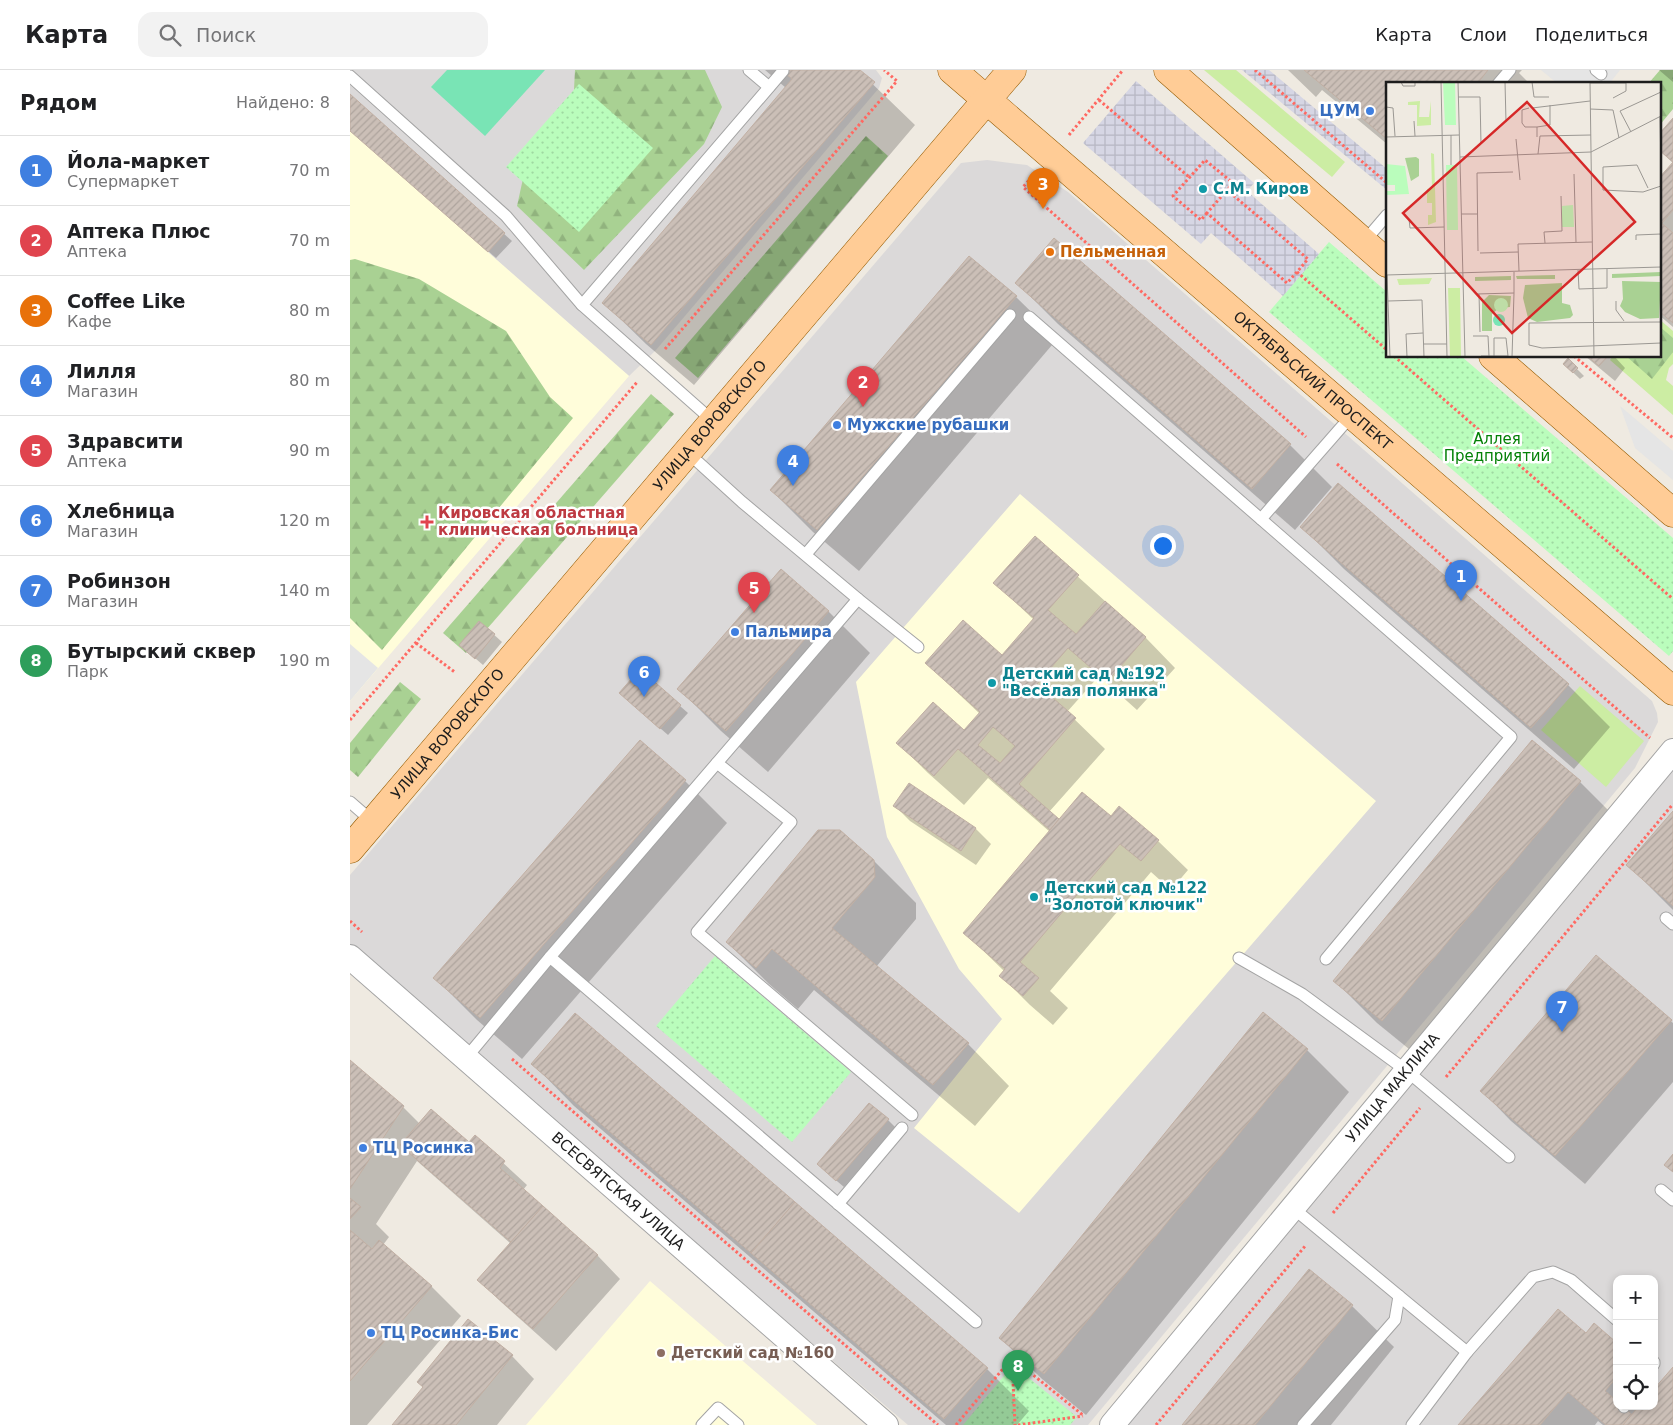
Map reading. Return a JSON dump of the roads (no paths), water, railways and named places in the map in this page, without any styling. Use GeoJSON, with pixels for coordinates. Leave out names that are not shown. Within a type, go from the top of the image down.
{"type":"FeatureCollection","features":[{"type":"Feature","properties":{"kind":"main road","name":"ОКТЯБРЬСКИЙ ПРОСПЕКТ"},"geometry":{"type":"LineString","coordinates":[[952,70],[1673,691]]}},
{"type":"Feature","properties":{"kind":"main road","name":"УЛИЦА ВОРОВСКОГО"},"geometry":{"type":"LineString","coordinates":[[350,849],[1012,70]]}},
{"type":"Feature","properties":{"kind":"main road"},"geometry":{"type":"LineString","coordinates":[[1168,70],[1386,262]]}},
{"type":"Feature","properties":{"kind":"main road"},"geometry":{"type":"LineString","coordinates":[[1495,358],[1673,513]]}},
{"type":"Feature","properties":{"kind":"street","name":"УЛИЦА МАКЛИНА"},"geometry":{"type":"LineString","coordinates":[[1112,1425],[1673,751]]}},
{"type":"Feature","properties":{"kind":"street","name":"ВСЕСВЯТСКАЯ УЛИЦА"},"geometry":{"type":"LineString","coordinates":[[350,958],[881,1423]]}},
{"type":"Feature","properties":{"kind":"lane"},"geometry":{"type":"LineString","coordinates":[[749,70],[769,87]]}},
{"type":"Feature","properties":{"kind":"lane"},"geometry":{"type":"LineString","coordinates":[[1500,82],[1510,70]]}},
{"type":"Feature","properties":{"kind":"lane"},"geometry":{"type":"LineString","coordinates":[[582,305],[783,72]]}},
{"type":"Feature","properties":{"kind":"lane"},"geometry":{"type":"LineString","coordinates":[[350,76],[506,216],[582,305],[713,421]]}},
{"type":"Feature","properties":{"kind":"lane"},"geometry":{"type":"LineString","coordinates":[[1363,243],[1386,216]]}},
{"type":"Feature","properties":{"kind":"lane"},"geometry":{"type":"LineString","coordinates":[[806,554],[1010,315]]}},
{"type":"Feature","properties":{"kind":"lane"},"geometry":{"type":"LineString","coordinates":[[1029,317],[1511,737],[1326,959]]}},
{"type":"Feature","properties":{"kind":"lane"},"geometry":{"type":"LineString","coordinates":[[1261,519],[1352,415]]}},
{"type":"Feature","properties":{"kind":"lane"},"geometry":{"type":"LineString","coordinates":[[687,452],[742,502],[918,646]]}},
{"type":"Feature","properties":{"kind":"lane"},"geometry":{"type":"LineString","coordinates":[[466,1058],[550,957],[858,598]]}},
{"type":"Feature","properties":{"kind":"lane"},"geometry":{"type":"LineString","coordinates":[[718,763],[791,822],[697,932],[912,1115]]}},
{"type":"Feature","properties":{"kind":"lane"},"geometry":{"type":"LineString","coordinates":[[350,802],[373,822]]}},
{"type":"Feature","properties":{"kind":"lane"},"geometry":{"type":"LineString","coordinates":[[550,957],[976,1322]]}},
{"type":"Feature","properties":{"kind":"lane"},"geometry":{"type":"LineString","coordinates":[[1239,958],[1302,994],[1407,1071],[1508,1157]]}},
{"type":"Feature","properties":{"kind":"lane"},"geometry":{"type":"LineString","coordinates":[[838,1204],[902,1128]]}},
{"type":"Feature","properties":{"kind":"lane"},"geometry":{"type":"LineString","coordinates":[[1661,1190],[1673,1200]]}},
{"type":"Feature","properties":{"kind":"lane"},"geometry":{"type":"LineString","coordinates":[[1292,1208],[1467,1352]]}},
{"type":"Feature","properties":{"kind":"lane"},"geometry":{"type":"LineString","coordinates":[[1412,1425],[1467,1352],[1533,1277],[1553,1272],[1571,1280],[1613,1317]]}},
{"type":"Feature","properties":{"kind":"lane"},"geometry":{"type":"LineString","coordinates":[[1303,1425],[1395,1320],[1399,1296]]}},
{"type":"Feature","properties":{"kind":"lane"},"geometry":{"type":"LineString","coordinates":[[702,1425],[718,1408],[738,1425]]}},
{"type":"Feature","properties":{"kind":"place","name":"ЦУМ"},"geometry":{"type":"Point","coordinates":[1370,111]}},
{"type":"Feature","properties":{"kind":"place","name":"С.М. Киров"},"geometry":{"type":"Point","coordinates":[1203,189]}},
{"type":"Feature","properties":{"kind":"place","name":"Coffee Like"},"geometry":{"type":"Point","coordinates":[1043,209]}},
{"type":"Feature","properties":{"kind":"place","name":"Пельменная"},"geometry":{"type":"Point","coordinates":[1050,252]}},
{"type":"Feature","properties":{"kind":"place","name":"Аптека Плюс"},"geometry":{"type":"Point","coordinates":[863,407]}},
{"type":"Feature","properties":{"kind":"place","name":"Мужские рубашки"},"geometry":{"type":"Point","coordinates":[837,425]}},
{"type":"Feature","properties":{"kind":"place","name":"Лилля"},"geometry":{"type":"Point","coordinates":[793,486]}},
{"type":"Feature","properties":{"kind":"place","name":"Кировская областная клиническая больница"},"geometry":{"type":"Point","coordinates":[427,522]}},
{"type":"Feature","properties":{"kind":"place","name":"Йола-маркет"},"geometry":{"type":"Point","coordinates":[1461,601]}},
{"type":"Feature","properties":{"kind":"place","name":"Здравсити"},"geometry":{"type":"Point","coordinates":[754,613]}},
{"type":"Feature","properties":{"kind":"place","name":"Пальмира"},"geometry":{"type":"Point","coordinates":[735,632]}},
{"type":"Feature","properties":{"kind":"place","name":"Детский сад №192 \"Весёлая полянка\""},"geometry":{"type":"Point","coordinates":[992,683]}},
{"type":"Feature","properties":{"kind":"place","name":"Хлебница"},"geometry":{"type":"Point","coordinates":[644,697]}},
{"type":"Feature","properties":{"kind":"place","name":"Детский сад №122 \"Золотой ключик\""},"geometry":{"type":"Point","coordinates":[1034,897]}},
{"type":"Feature","properties":{"kind":"place","name":"Робинзон"},"geometry":{"type":"Point","coordinates":[1562,1032]}},
{"type":"Feature","properties":{"kind":"place","name":"ТЦ Росинка"},"geometry":{"type":"Point","coordinates":[363,1148]}},
{"type":"Feature","properties":{"kind":"place","name":"ТЦ Росинка-Бис"},"geometry":{"type":"Point","coordinates":[371,1333]}},
{"type":"Feature","properties":{"kind":"place","name":"Детский сад №160"},"geometry":{"type":"Point","coordinates":[661,1353]}},
{"type":"Feature","properties":{"kind":"place","name":"Бутырский сквер"},"geometry":{"type":"Point","coordinates":[1018,1391]}},
{"type":"Feature","properties":{"kind":"park label","name":"Аллея Предприятий"},"geometry":{"type":"Point","coordinates":[1497,448]}}]}
